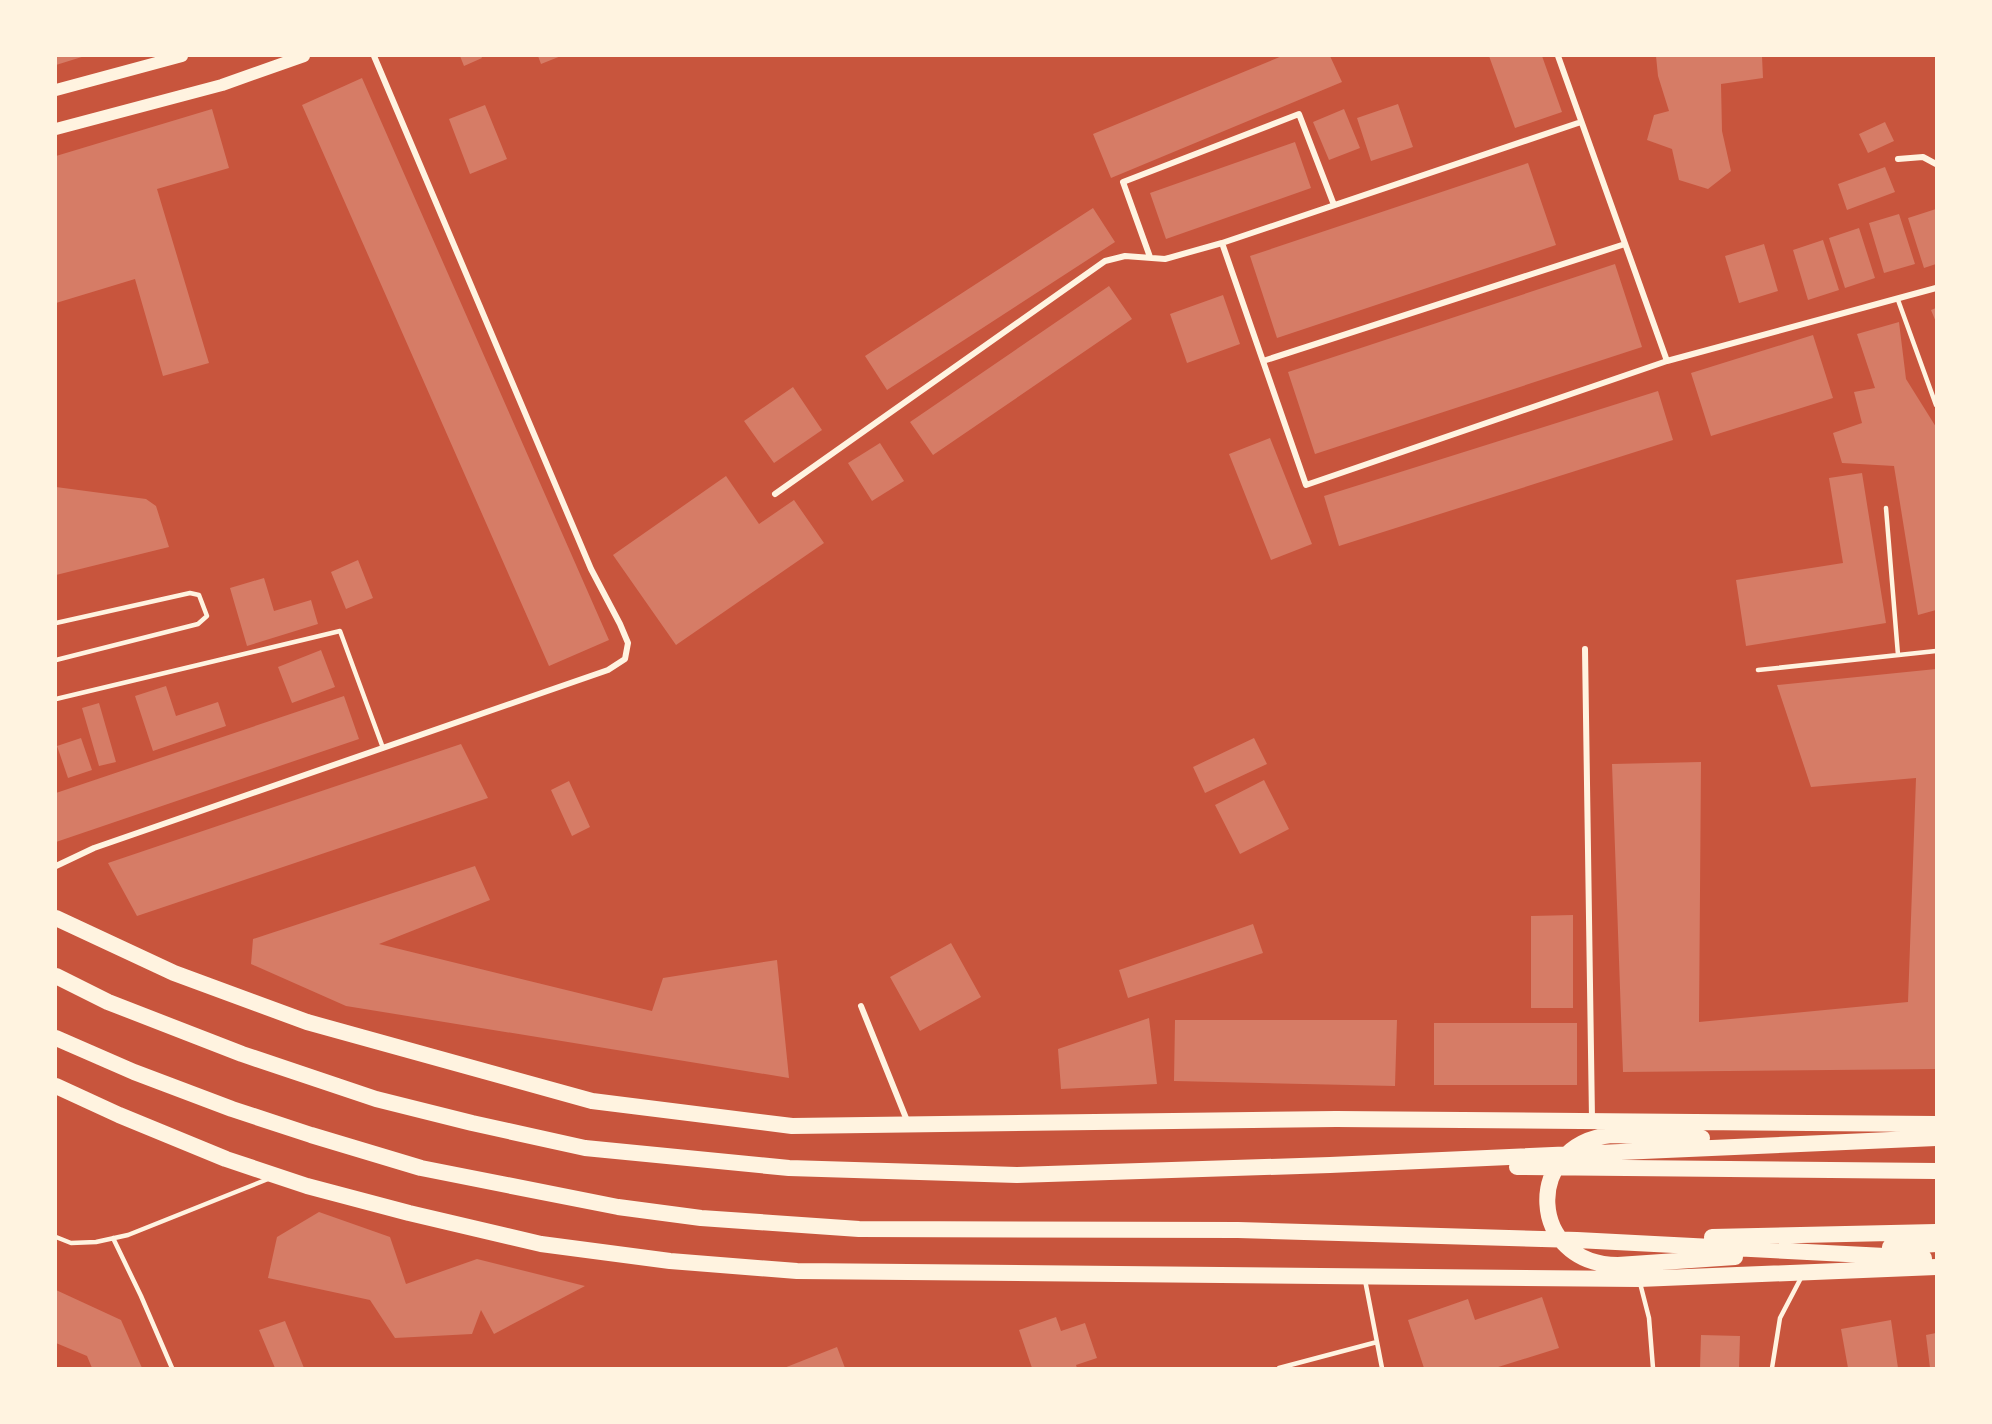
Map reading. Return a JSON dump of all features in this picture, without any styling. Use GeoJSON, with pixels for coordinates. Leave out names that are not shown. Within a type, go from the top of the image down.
{"type":"FeatureCollection","features":[{"type":"Feature","properties":{"kind":"highway"},"geometry":{"type":"LineString","coordinates":[[56,918],[174,973],[308,1022],[592,1101],[792,1126],[1336,1119],[1936,1124]]}},
{"type":"Feature","properties":{"kind":"highway"},"geometry":{"type":"LineString","coordinates":[[56,976],[108,1002],[242,1054],[376,1099],[585,1148],[789,1168],[1017,1175],[1330,1165],[1936,1138]]}},
{"type":"Feature","properties":{"kind":"highway"},"geometry":{"type":"LineString","coordinates":[[56,1038],[134,1072],[232,1109],[311,1136],[421,1168],[618,1207],[701,1218],[859,1229],[1238,1230],[1577,1240],[1936,1259]]}},
{"type":"Feature","properties":{"kind":"highway"},"geometry":{"type":"LineString","coordinates":[[56,1086],[119,1115],[215,1154],[307,1186],[541,1245],[670,1261],[797,1272],[1639,1280],[1936,1267]]}},
{"type":"Feature","properties":{"kind":"highway"},"geometry":{"type":"LineString","coordinates":[[1936,1146],[1598,1137],[1586,1141],[1565,1155],[1551,1177],[1546,1202],[1552,1228],[1568,1249],[1579,1257],[1604,1265],[1936,1244]]}},
{"type":"Feature","properties":{"kind":"highway"},"geometry":{"type":"LineString","coordinates":[[1330,1165],[1936,1171]]}},
{"type":"Feature","properties":{"kind":"highway"},"geometry":{"type":"LineString","coordinates":[[1577,1240],[1936,1232]]}},
{"type":"Feature","properties":{"kind":"main road"},"geometry":{"type":"LineString","coordinates":[[56,90],[182,56]]}},
{"type":"Feature","properties":{"kind":"main road"},"geometry":{"type":"LineString","coordinates":[[56,129],[222,85],[304,56]]}},
{"type":"Feature","properties":{"kind":"street"},"geometry":{"type":"LineString","coordinates":[[56,866],[94,848],[608,670],[625,659],[628,643],[591,569],[374,56]]}},
{"type":"Feature","properties":{"kind":"street"},"geometry":{"type":"LineString","coordinates":[[1557,56],[1667,361]]}},
{"type":"Feature","properties":{"kind":"street"},"geometry":{"type":"LineString","coordinates":[[1150,257],[1123,182],[1299,114],[1334,205]]}},
{"type":"Feature","properties":{"kind":"street"},"geometry":{"type":"LineString","coordinates":[[775,494],[1105,261],[1125,256],[1165,259],[1222,243],[1581,122]]}},
{"type":"Feature","properties":{"kind":"street"},"geometry":{"type":"LineString","coordinates":[[1898,159],[1923,157],[1936,164]]}},
{"type":"Feature","properties":{"kind":"street"},"geometry":{"type":"LineString","coordinates":[[1222,243],[1306,485],[1667,361],[1936,288]]}},
{"type":"Feature","properties":{"kind":"street"},"geometry":{"type":"LineString","coordinates":[[1263,361],[1625,243]]}},
{"type":"Feature","properties":{"kind":"street"},"geometry":{"type":"LineString","coordinates":[[1585,649],[1592,1121]]}},
{"type":"Feature","properties":{"kind":"street"},"geometry":{"type":"LineString","coordinates":[[861,1006],[909,1125]]}},
{"type":"Feature","properties":{"kind":"lane"},"geometry":{"type":"LineString","coordinates":[[1898,300],[1936,405]]}},
{"type":"Feature","properties":{"kind":"lane"},"geometry":{"type":"LineString","coordinates":[[1886,508],[1898,655]]}},
{"type":"Feature","properties":{"kind":"lane"},"geometry":{"type":"LineString","coordinates":[[56,623],[190,593],[199,595],[207,616],[198,624],[56,660]]}},
{"type":"Feature","properties":{"kind":"lane"},"geometry":{"type":"LineString","coordinates":[[56,699],[340,632],[383,747]]}},
{"type":"Feature","properties":{"kind":"lane"},"geometry":{"type":"LineString","coordinates":[[1758,670],[1936,651]]}},
{"type":"Feature","properties":{"kind":"lane"},"geometry":{"type":"LineString","coordinates":[[56,1237],[71,1243],[96,1242],[128,1235],[277,1176]]}},
{"type":"Feature","properties":{"kind":"lane"},"geometry":{"type":"LineString","coordinates":[[113,1238],[172,1368]]}},
{"type":"Feature","properties":{"kind":"lane"},"geometry":{"type":"LineString","coordinates":[[1772,1368],[1780,1318],[1803,1274]]}},
{"type":"Feature","properties":{"kind":"lane"},"geometry":{"type":"LineString","coordinates":[[1365,1277],[1382,1368]]}},
{"type":"Feature","properties":{"kind":"lane"},"geometry":{"type":"LineString","coordinates":[[1639,1280],[1649,1318],[1652,1368]]}},
{"type":"Feature","properties":{"kind":"lane"},"geometry":{"type":"LineString","coordinates":[[1279,1368],[1377,1342]]}},
{"type":"Feature","properties":{"kind":"building"},"geometry":{"type":"Polygon","coordinates":[[[56,56],[85,56],[56,65],[56,56]]]}},
{"type":"Feature","properties":{"kind":"building"},"geometry":{"type":"Polygon","coordinates":[[[460,56],[481,56],[482,58],[464,66],[460,56]]]}},
{"type":"Feature","properties":{"kind":"building"},"geometry":{"type":"Polygon","coordinates":[[[538,56],[561,56],[541,64],[538,56]]]}},
{"type":"Feature","properties":{"kind":"building"},"geometry":{"type":"Polygon","coordinates":[[[1282,56],[1330,56],[1342,82],[1111,178],[1093,134],[1282,56]]]}},
{"type":"Feature","properties":{"kind":"building"},"geometry":{"type":"Polygon","coordinates":[[[1489,56],[1542,56],[1562,112],[1515,128],[1489,56]]]}},
{"type":"Feature","properties":{"kind":"building"},"geometry":{"type":"Polygon","coordinates":[[[1656,56],[1762,56],[1763,78],[1721,84],[1722,131],[1731,171],[1708,189],[1679,180],[1672,149],[1647,140],[1654,115],[1669,111],[1658,76],[1656,56]]]}},
{"type":"Feature","properties":{"kind":"building"},"geometry":{"type":"Polygon","coordinates":[[[362,78],[609,640],[549,666],[302,105],[362,78]]]}},
{"type":"Feature","properties":{"kind":"building"},"geometry":{"type":"Polygon","coordinates":[[[1398,104],[1413,147],[1371,161],[1357,118],[1398,104]]]}},
{"type":"Feature","properties":{"kind":"building"},"geometry":{"type":"Polygon","coordinates":[[[485,105],[507,159],[470,174],[449,119],[485,105]]]}},
{"type":"Feature","properties":{"kind":"building"},"geometry":{"type":"Polygon","coordinates":[[[212,109],[229,168],[157,189],[209,363],[163,376],[135,279],[56,303],[56,156],[212,109]]]}},
{"type":"Feature","properties":{"kind":"building"},"geometry":{"type":"Polygon","coordinates":[[[1344,109],[1360,148],[1329,160],[1313,122],[1344,109]]]}},
{"type":"Feature","properties":{"kind":"building"},"geometry":{"type":"Polygon","coordinates":[[[1885,122],[1894,141],[1868,153],[1859,134],[1885,122]]]}},
{"type":"Feature","properties":{"kind":"building"},"geometry":{"type":"Polygon","coordinates":[[[1295,142],[1311,188],[1166,239],[1150,193],[1295,142]]]}},
{"type":"Feature","properties":{"kind":"building"},"geometry":{"type":"Polygon","coordinates":[[[1528,163],[1556,245],[1277,338],[1250,256],[1528,163]]]}},
{"type":"Feature","properties":{"kind":"building"},"geometry":{"type":"Polygon","coordinates":[[[1885,167],[1895,192],[1847,210],[1838,184],[1885,167]]]}},
{"type":"Feature","properties":{"kind":"building"},"geometry":{"type":"Polygon","coordinates":[[[1093,208],[1115,242],[887,390],[865,356],[1093,208]]]}},
{"type":"Feature","properties":{"kind":"building"},"geometry":{"type":"Polygon","coordinates":[[[1936,209],[1936,264],[1924,268],[1908,218],[1936,209]]]}},
{"type":"Feature","properties":{"kind":"building"},"geometry":{"type":"Polygon","coordinates":[[[1899,214],[1915,264],[1884,273],[1869,223],[1899,214]]]}},
{"type":"Feature","properties":{"kind":"building"},"geometry":{"type":"Polygon","coordinates":[[[1859,228],[1875,278],[1845,288],[1829,238],[1859,228]]]}},
{"type":"Feature","properties":{"kind":"building"},"geometry":{"type":"Polygon","coordinates":[[[1823,240],[1839,290],[1808,300],[1793,250],[1823,240]]]}},
{"type":"Feature","properties":{"kind":"building"},"geometry":{"type":"Polygon","coordinates":[[[1764,244],[1778,291],[1739,303],[1725,256],[1764,244]]]}},
{"type":"Feature","properties":{"kind":"building"},"geometry":{"type":"Polygon","coordinates":[[[1615,264],[1642,347],[1315,454],[1288,372],[1615,264]]]}},
{"type":"Feature","properties":{"kind":"building"},"geometry":{"type":"Polygon","coordinates":[[[1109,286],[1132,319],[933,455],[910,422],[1109,286]]]}},
{"type":"Feature","properties":{"kind":"building"},"geometry":{"type":"Polygon","coordinates":[[[1223,295],[1240,344],[1187,363],[1170,314],[1223,295]]]}},
{"type":"Feature","properties":{"kind":"building"},"geometry":{"type":"Polygon","coordinates":[[[1936,308],[1936,322],[1931,310],[1936,308]]]}},
{"type":"Feature","properties":{"kind":"building"},"geometry":{"type":"Polygon","coordinates":[[[1899,322],[1906,379],[1936,427],[1936,610],[1918,615],[1894,466],[1842,463],[1833,433],[1862,423],[1854,392],[1875,388],[1857,334],[1899,322]]]}},
{"type":"Feature","properties":{"kind":"building"},"geometry":{"type":"Polygon","coordinates":[[[1813,335],[1833,398],[1711,436],[1691,373],[1813,335]]]}},
{"type":"Feature","properties":{"kind":"building"},"geometry":{"type":"Polygon","coordinates":[[[793,387],[822,430],[774,463],[744,421],[793,387]]]}},
{"type":"Feature","properties":{"kind":"building"},"geometry":{"type":"Polygon","coordinates":[[[1658,391],[1673,440],[1339,546],[1324,496],[1658,391]]]}},
{"type":"Feature","properties":{"kind":"building"},"geometry":{"type":"Polygon","coordinates":[[[1270,438],[1312,544],[1271,560],[1229,454],[1270,438]]]}},
{"type":"Feature","properties":{"kind":"building"},"geometry":{"type":"Polygon","coordinates":[[[880,443],[904,481],[872,501],[848,463],[880,443]]]}},
{"type":"Feature","properties":{"kind":"building"},"geometry":{"type":"Polygon","coordinates":[[[1862,473],[1886,623],[1746,646],[1736,580],[1843,563],[1829,478],[1862,473]]]}},
{"type":"Feature","properties":{"kind":"building"},"geometry":{"type":"Polygon","coordinates":[[[726,476],[759,524],[794,500],[824,543],[676,645],[613,555],[726,476]]]}},
{"type":"Feature","properties":{"kind":"building"},"geometry":{"type":"Polygon","coordinates":[[[56,487],[146,499],[156,506],[169,547],[56,575],[56,487]]]}},
{"type":"Feature","properties":{"kind":"building"},"geometry":{"type":"Polygon","coordinates":[[[358,560],[373,598],[346,609],[331,572],[358,560]]]}},
{"type":"Feature","properties":{"kind":"building"},"geometry":{"type":"Polygon","coordinates":[[[264,578],[274,611],[311,600],[318,624],[247,646],[230,588],[264,578]]]}},
{"type":"Feature","properties":{"kind":"building"},"geometry":{"type":"Polygon","coordinates":[[[321,650],[335,687],[292,703],[278,667],[321,650]]]}},
{"type":"Feature","properties":{"kind":"building"},"geometry":{"type":"Polygon","coordinates":[[[1936,669],[1936,1069],[1623,1072],[1612,764],[1701,762],[1699,1022],[1908,1002],[1916,778],[1811,787],[1777,685],[1936,669]]]}},
{"type":"Feature","properties":{"kind":"building"},"geometry":{"type":"Polygon","coordinates":[[[166,686],[176,716],[218,702],[226,726],[153,751],[135,696],[166,686]]]}},
{"type":"Feature","properties":{"kind":"building"},"geometry":{"type":"Polygon","coordinates":[[[344,696],[359,739],[56,842],[56,793],[344,696]]]}},
{"type":"Feature","properties":{"kind":"building"},"geometry":{"type":"Polygon","coordinates":[[[99,703],[116,762],[99,766],[82,708],[99,703]]]}},
{"type":"Feature","properties":{"kind":"building"},"geometry":{"type":"Polygon","coordinates":[[[81,738],[92,770],[68,778],[57,746],[81,738]]]}},
{"type":"Feature","properties":{"kind":"building"},"geometry":{"type":"Polygon","coordinates":[[[1254,738],[1267,764],[1205,793],[1193,767],[1254,738]]]}},
{"type":"Feature","properties":{"kind":"building"},"geometry":{"type":"Polygon","coordinates":[[[461,744],[488,798],[137,916],[108,863],[461,744]]]}},
{"type":"Feature","properties":{"kind":"building"},"geometry":{"type":"Polygon","coordinates":[[[1264,780],[1289,829],[1240,854],[1215,805],[1264,780]]]}},
{"type":"Feature","properties":{"kind":"building"},"geometry":{"type":"Polygon","coordinates":[[[569,781],[590,827],[572,836],[551,790],[569,781]]]}},
{"type":"Feature","properties":{"kind":"building"},"geometry":{"type":"Polygon","coordinates":[[[475,866],[490,900],[379,944],[652,1011],[663,978],[777,960],[789,1078],[346,1006],[251,964],[253,939],[475,866]]]}},
{"type":"Feature","properties":{"kind":"building"},"geometry":{"type":"Polygon","coordinates":[[[1573,915],[1573,1008],[1531,1008],[1531,916],[1573,915]]]}},
{"type":"Feature","properties":{"kind":"building"},"geometry":{"type":"Polygon","coordinates":[[[1253,924],[1263,953],[1128,998],[1119,970],[1253,924]]]}},
{"type":"Feature","properties":{"kind":"building"},"geometry":{"type":"Polygon","coordinates":[[[951,943],[981,997],[920,1031],[890,977],[951,943]]]}},
{"type":"Feature","properties":{"kind":"building"},"geometry":{"type":"Polygon","coordinates":[[[1149,1018],[1157,1084],[1061,1089],[1058,1049],[1149,1018]]]}},
{"type":"Feature","properties":{"kind":"building"},"geometry":{"type":"Polygon","coordinates":[[[1175,1020],[1397,1020],[1395,1086],[1174,1081],[1175,1020]]]}},
{"type":"Feature","properties":{"kind":"building"},"geometry":{"type":"Polygon","coordinates":[[[1434,1023],[1577,1023],[1577,1085],[1434,1085],[1434,1023]]]}},
{"type":"Feature","properties":{"kind":"building"},"geometry":{"type":"Polygon","coordinates":[[[319,1212],[390,1237],[406,1284],[477,1259],[585,1286],[494,1334],[481,1310],[472,1334],[395,1338],[370,1300],[268,1278],[277,1237],[319,1212]]]}},
{"type":"Feature","properties":{"kind":"building"},"geometry":{"type":"Polygon","coordinates":[[[56,1290],[121,1320],[142,1368],[92,1368],[87,1356],[56,1343],[56,1290]]]}},
{"type":"Feature","properties":{"kind":"building"},"geometry":{"type":"Polygon","coordinates":[[[1542,1297],[1559,1348],[1495,1368],[1424,1368],[1408,1320],[1468,1299],[1475,1320],[1542,1297]]]}},
{"type":"Feature","properties":{"kind":"building"},"geometry":{"type":"Polygon","coordinates":[[[1056,1317],[1061,1331],[1085,1323],[1097,1358],[1076,1365],[1077,1368],[1032,1368],[1019,1330],[1056,1317]]]}},
{"type":"Feature","properties":{"kind":"building"},"geometry":{"type":"Polygon","coordinates":[[[1891,1320],[1898,1368],[1848,1368],[1841,1329],[1891,1320]]]}},
{"type":"Feature","properties":{"kind":"building"},"geometry":{"type":"Polygon","coordinates":[[[285,1321],[304,1368],[275,1368],[259,1330],[285,1321]]]}},
{"type":"Feature","properties":{"kind":"building"},"geometry":{"type":"Polygon","coordinates":[[[1936,1333],[1936,1368],[1930,1368],[1926,1335],[1936,1333]]]}},
{"type":"Feature","properties":{"kind":"building"},"geometry":{"type":"Polygon","coordinates":[[[1701,1335],[1740,1336],[1739,1368],[1700,1368],[1701,1335]]]}},
{"type":"Feature","properties":{"kind":"building"},"geometry":{"type":"Polygon","coordinates":[[[837,1347],[845,1368],[784,1368],[837,1347]]]}}]}
